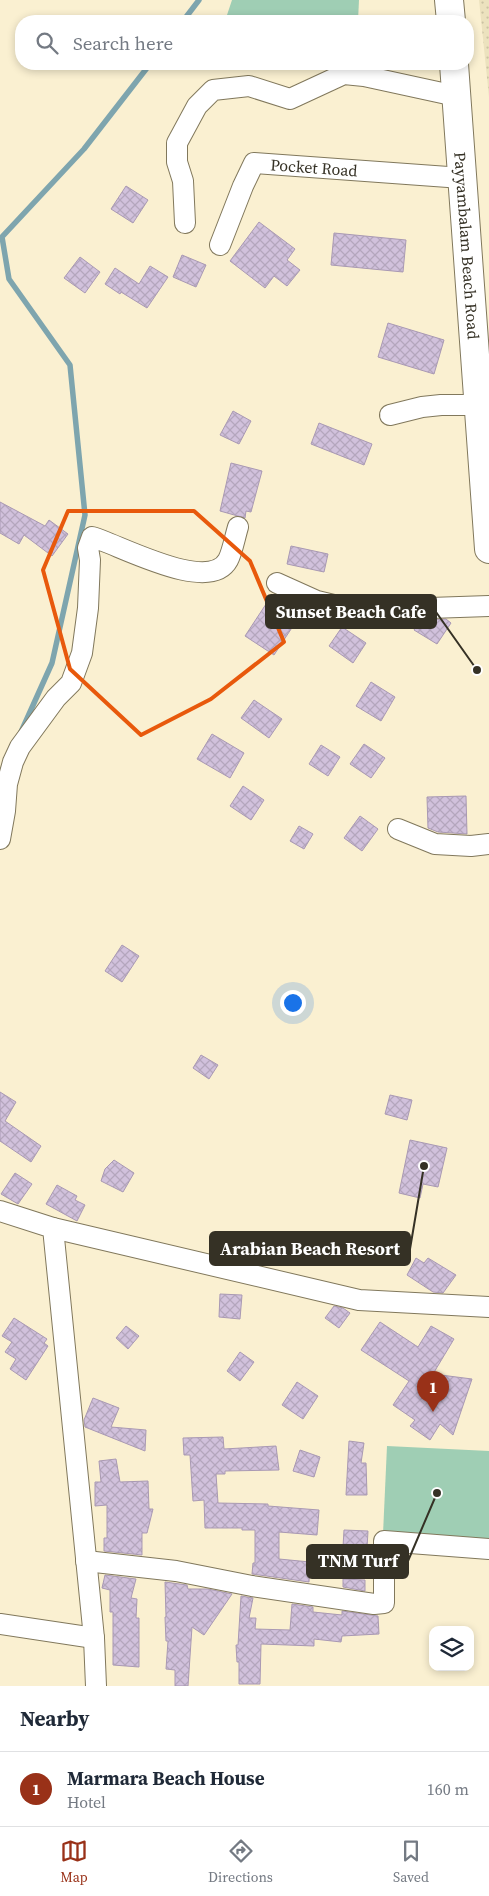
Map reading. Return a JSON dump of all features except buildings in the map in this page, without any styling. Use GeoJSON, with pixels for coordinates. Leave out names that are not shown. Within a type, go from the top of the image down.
{"type":"FeatureCollection","features":[{"type":"Feature","properties":{"kind":"main road"},"geometry":{"type":"LineString","coordinates":[[449,0],[450,15]]}},
{"type":"Feature","properties":{"kind":"main road","name":"Payyambalam Beach Road"},"geometry":{"type":"LineString","coordinates":[[454,70],[489,549]]}},
{"type":"Feature","properties":{"kind":"street"},"geometry":{"type":"LineString","coordinates":[[186,223],[183,181],[177,162],[177,142],[197,106],[213,90],[249,86],[290,99],[344,74],[364,76],[456,96]]}},
{"type":"Feature","properties":{"kind":"street","name":"Pocket Road"},"geometry":{"type":"LineString","coordinates":[[220,245],[254,163],[462,178]]}},
{"type":"Feature","properties":{"kind":"street"},"geometry":{"type":"LineString","coordinates":[[390,415],[422,407],[478,405]]}},
{"type":"Feature","properties":{"kind":"street"},"geometry":{"type":"LineString","coordinates":[[0,839],[7,784],[13,762],[20,747],[56,698],[71,683],[82,653],[88,608],[90,560],[88,548],[92,537],[120,547],[144,559],[174,568],[198,572],[216,571],[228,561],[238,527]]}},
{"type":"Feature","properties":{"kind":"street"},"geometry":{"type":"LineString","coordinates":[[277,583],[317,601],[342,607],[371,610],[489,606]]}},
{"type":"Feature","properties":{"kind":"street"},"geometry":{"type":"LineString","coordinates":[[398,829],[435,844],[471,846],[489,844]]}},
{"type":"Feature","properties":{"kind":"street"},"geometry":{"type":"LineString","coordinates":[[0,1211],[53,1228],[359,1300],[489,1307]]}},
{"type":"Feature","properties":{"kind":"street"},"geometry":{"type":"LineString","coordinates":[[53,1228],[94,1638],[96,1686]]}},
{"type":"Feature","properties":{"kind":"street"},"geometry":{"type":"LineString","coordinates":[[86,1562],[176,1570],[252,1586],[374,1604],[384,1603],[384,1541],[489,1549]]}},
{"type":"Feature","properties":{"kind":"street"},"geometry":{"type":"LineString","coordinates":[[0,1624],[94,1638]]}},
{"type":"Feature","properties":{"kind":"highlighted area"},"geometry":{"type":"Polygon","coordinates":[[[68,511],[194,511],[250,561],[284,642],[211,699],[141,735],[70,669],[43,570],[68,511]]]}},
{"type":"Feature","properties":{"kind":"sand"},"geometry":{"type":"Polygon","coordinates":[[[479,0],[489,0],[489,97],[479,0]]]}},
{"type":"Feature","properties":{"kind":"green space"},"geometry":{"type":"Polygon","coordinates":[[[232,0],[359,0],[358,15],[227,15],[232,0]]]}},
{"type":"Feature","properties":{"kind":"green space"},"geometry":{"type":"Polygon","coordinates":[[[387,1446],[489,1451],[489,1541],[383,1534],[387,1446]]]}},
{"type":"Feature","properties":{"kind":"waterway"},"geometry":{"type":"LineString","coordinates":[[188,15],[199,0]]}},
{"type":"Feature","properties":{"kind":"waterway"},"geometry":{"type":"LineString","coordinates":[[21,732],[52,663],[85,515],[70,365],[9,279],[2,237],[84,149],[145,70]]}},
{"type":"Feature","properties":{"kind":"place","name":"Sunset Beach Cafe"},"geometry":{"type":"Point","coordinates":[477,670]}},
{"type":"Feature","properties":{"kind":"place","name":"Arabian Beach Resort"},"geometry":{"type":"Point","coordinates":[424,1166]}},
{"type":"Feature","properties":{"kind":"place","name":"Marmara Beach House"},"geometry":{"type":"Point","coordinates":[433,1412]}},
{"type":"Feature","properties":{"kind":"place","name":"TNM Turf"},"geometry":{"type":"Point","coordinates":[437,1493]}}]}
